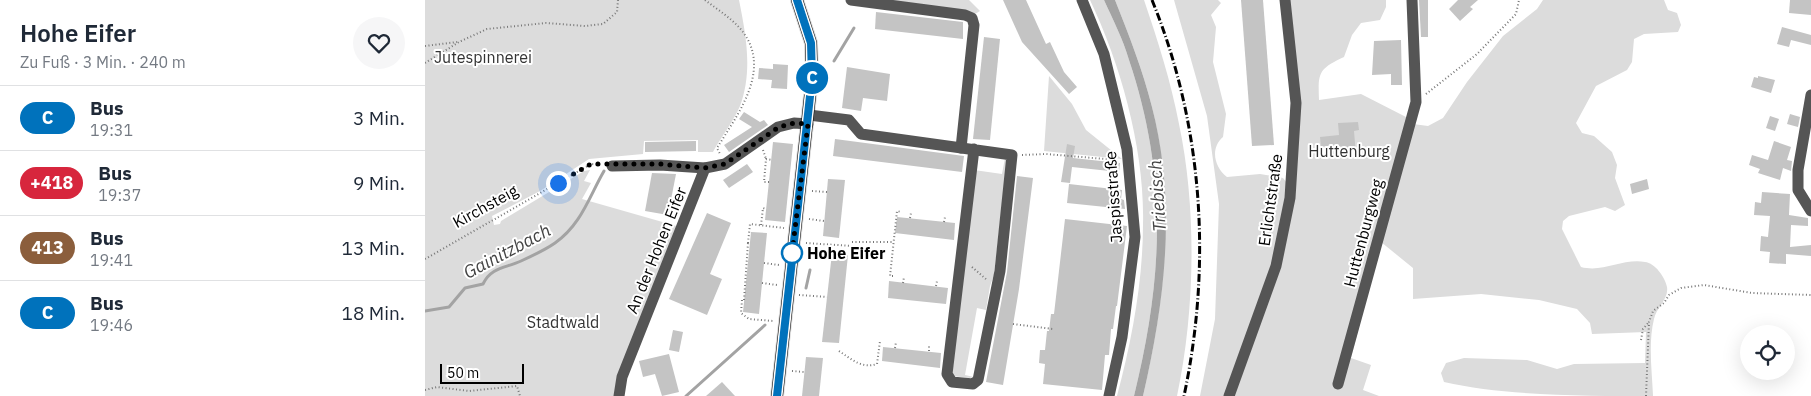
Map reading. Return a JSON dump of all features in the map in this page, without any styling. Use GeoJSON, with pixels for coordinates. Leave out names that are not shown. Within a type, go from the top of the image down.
{"type":"FeatureCollection","features":[{"type":"Feature","properties":{"kind":"main road"},"geometry":{"type":"LineString","coordinates":[[777,396],[808,120],[812,58],[806,27],[797,0]]}},
{"type":"Feature","properties":{"kind":"street"},"geometry":{"type":"LineString","coordinates":[[851,0],[965,15],[972,18],[975,25],[961,148]]}},
{"type":"Feature","properties":{"kind":"street","name":"Jaspisstraße"},"geometry":{"type":"LineString","coordinates":[[1082,0],[1104,54],[1129,162],[1135,237],[1122,337],[1109,396]]}},
{"type":"Feature","properties":{"kind":"street","name":"Erlichtstraße"},"geometry":{"type":"LineString","coordinates":[[1229,396],[1276,266],[1290,198],[1296,104],[1285,0]]}},
{"type":"Feature","properties":{"kind":"street","name":"Huttenburgweg"},"geometry":{"type":"LineString","coordinates":[[1338,384],[1415,102],[1412,0]]}},
{"type":"Feature","properties":{"kind":"street"},"geometry":{"type":"LineString","coordinates":[[1811,95],[1798,170],[1798,190],[1811,211]]}},
{"type":"Feature","properties":{"kind":"street"},"geometry":{"type":"LineString","coordinates":[[612,166],[660,164],[705,168],[725,164],[779,127],[808,120],[849,120],[861,134],[974,149],[1012,155],[997,288],[979,380],[973,384],[952,382],[947,374],[974,149]]}},
{"type":"Feature","properties":{"kind":"street","name":"An der Hohen Eifer"},"geometry":{"type":"LineString","coordinates":[[619,396],[622,377],[705,168]]}},
{"type":"Feature","properties":{"kind":"path"},"geometry":{"type":"LineString","coordinates":[[425,63],[459,42],[487,29],[546,23],[585,26],[603,24],[617,12],[618,0]]}},
{"type":"Feature","properties":{"kind":"path"},"geometry":{"type":"LineString","coordinates":[[705,0],[744,32],[751,48],[755,66],[753,83],[717,148],[725,164]]}},
{"type":"Feature","properties":{"kind":"path"},"geometry":{"type":"LineString","coordinates":[[1415,102],[1477,54],[1516,14],[1519,0]]}},
{"type":"Feature","properties":{"kind":"path"},"geometry":{"type":"LineString","coordinates":[[425,46],[459,42]]}},
{"type":"Feature","properties":{"kind":"path"},"geometry":{"type":"LineString","coordinates":[[1012,155],[1046,154],[1129,162]]}},
{"type":"Feature","properties":{"kind":"path"},"geometry":{"type":"LineString","coordinates":[[769,182],[764,182],[764,174],[766,160],[771,160]]}},
{"type":"Feature","properties":{"kind":"path","name":"Kirchsteig"},"geometry":{"type":"LineString","coordinates":[[425,259],[591,164],[612,166]]}},
{"type":"Feature","properties":{"kind":"path"},"geometry":{"type":"LineString","coordinates":[[800,190],[827,192]]}},
{"type":"Feature","properties":{"kind":"path"},"geometry":{"type":"LineString","coordinates":[[761,225],[763,208],[766,209]]}},
{"type":"Feature","properties":{"kind":"path"},"geometry":{"type":"LineString","coordinates":[[893,276],[890,276],[897,211],[901,212]]}},
{"type":"Feature","properties":{"kind":"path"},"geometry":{"type":"LineString","coordinates":[[910,218],[911,213]]}},
{"type":"Feature","properties":{"kind":"path"},"geometry":{"type":"LineString","coordinates":[[944,222],[945,217]]}},
{"type":"Feature","properties":{"kind":"path"},"geometry":{"type":"LineString","coordinates":[[795,230],[824,221]]}},
{"type":"Feature","properties":{"kind":"path"},"geometry":{"type":"LineString","coordinates":[[785,322],[749,319],[741,313],[750,224],[795,230],[853,246]]}},
{"type":"Feature","properties":{"kind":"path"},"geometry":{"type":"LineString","coordinates":[[852,242],[894,242]]}},
{"type":"Feature","properties":{"kind":"path"},"geometry":{"type":"LineString","coordinates":[[961,258],[997,288]]}},
{"type":"Feature","properties":{"kind":"path"},"geometry":{"type":"LineString","coordinates":[[764,263],[791,266]]}},
{"type":"Feature","properties":{"kind":"path"},"geometry":{"type":"LineString","coordinates":[[903,283],[904,278]]}},
{"type":"Feature","properties":{"kind":"path"},"geometry":{"type":"LineString","coordinates":[[936,286],[937,281]]}},
{"type":"Feature","properties":{"kind":"path"},"geometry":{"type":"LineString","coordinates":[[762,283],[827,298]]}},
{"type":"Feature","properties":{"kind":"path"},"geometry":{"type":"LineString","coordinates":[[1646,396],[1649,322],[1653,311],[1664,303],[1669,295],[1681,288],[1705,285],[1752,293],[1811,295]]}},
{"type":"Feature","properties":{"kind":"path"},"geometry":{"type":"LineString","coordinates":[[1641,340],[1643,329],[1649,322]]}},
{"type":"Feature","properties":{"kind":"path"},"geometry":{"type":"LineString","coordinates":[[1013,324],[1053,329]]}},
{"type":"Feature","properties":{"kind":"path"},"geometry":{"type":"LineString","coordinates":[[839,351],[863,365],[872,366],[877,364],[880,341]]}},
{"type":"Feature","properties":{"kind":"path"},"geometry":{"type":"LineString","coordinates":[[895,348],[896,342]]}},
{"type":"Feature","properties":{"kind":"path"},"geometry":{"type":"LineString","coordinates":[[929,346],[929,351]]}},
{"type":"Feature","properties":{"kind":"path"},"geometry":{"type":"LineString","coordinates":[[425,390],[437,387],[469,391],[517,386],[520,396]]}},
{"type":"Feature","properties":{"kind":"green space"},"geometry":{"type":"Polygon","coordinates":[[[425,0],[739,0],[747,53],[744,93],[734,118],[713,152],[698,152],[698,140],[644,141],[643,154],[589,159],[540,191],[492,216],[494,225],[500,224],[501,221],[584,171],[590,170],[584,181],[591,183],[582,199],[680,227],[630,353],[624,396],[425,396],[425,0]]]}},
{"type":"Feature","properties":{"kind":"green space"},"geometry":{"type":"Polygon","coordinates":[[[863,0],[969,0],[980,11],[975,14],[863,0]]]}},
{"type":"Feature","properties":{"kind":"green space"},"geometry":{"type":"Polygon","coordinates":[[[1090,0],[1104,0],[1127,52],[1142,103],[1155,186],[1157,227],[1151,310],[1134,396],[1117,396],[1132,332],[1139,289],[1143,224],[1140,167],[1129,109],[1121,80],[1112,52],[1090,0]]]}},
{"type":"Feature","properties":{"kind":"green space"},"geometry":{"type":"Polygon","coordinates":[[[1115,0],[1144,0],[1168,77],[1185,157],[1191,225],[1190,295],[1183,364],[1177,396],[1143,396],[1151,360],[1162,288],[1165,252],[1164,180],[1152,107],[1135,53],[1115,0]]]}},
{"type":"Feature","properties":{"kind":"green space","name":"Huttenburg"},"geometry":{"type":"Polygon","coordinates":[[[1174,0],[1218,0],[1221,3],[1211,15],[1216,27],[1213,62],[1226,114],[1223,137],[1216,146],[1215,152],[1219,168],[1227,177],[1260,174],[1283,178],[1291,188],[1296,113],[1285,0],[1386,0],[1386,7],[1380,20],[1361,23],[1352,35],[1344,57],[1329,65],[1321,73],[1319,100],[1361,94],[1406,117],[1413,124],[1428,126],[1443,118],[1467,82],[1503,36],[1537,9],[1543,0],[1664,0],[1668,10],[1677,13],[1681,25],[1678,32],[1644,34],[1634,39],[1632,62],[1627,70],[1596,86],[1576,123],[1582,133],[1594,136],[1612,152],[1617,165],[1615,178],[1625,205],[1615,211],[1605,207],[1569,216],[1563,221],[1562,229],[1581,267],[1597,268],[1637,261],[1645,262],[1656,268],[1664,279],[1667,287],[1666,296],[1655,315],[1651,338],[1653,396],[1520,393],[1468,387],[1444,382],[1441,373],[1446,363],[1464,358],[1527,360],[1557,369],[1574,364],[1645,363],[1646,332],[1592,334],[1590,323],[1577,309],[1539,300],[1481,294],[1413,299],[1413,268],[1381,242],[1351,358],[1371,365],[1363,390],[1379,396],[1200,396],[1215,319],[1219,204],[1207,116],[1174,0]]]}},
{"type":"Feature","properties":{"kind":"green space"},"geometry":{"type":"Polygon","coordinates":[[[1049,76],[1072,104],[1086,130],[1122,159],[1044,151],[1049,76]]]}},
{"type":"Feature","properties":{"kind":"green space"},"geometry":{"type":"Polygon","coordinates":[[[1005,158],[1007,159],[994,275],[986,310],[977,308],[965,375],[974,377],[952,376],[974,170],[1002,174],[1005,158]]]}},
{"type":"Feature","properties":{"kind":"water","name":"Triebisch"},"geometry":{"type":"Polygon","coordinates":[[[1104,0],[1115,0],[1140,67],[1160,143],[1164,180],[1166,216],[1162,288],[1151,360],[1143,396],[1134,396],[1151,310],[1157,227],[1155,186],[1142,103],[1124,45],[1104,0]]]}},
{"type":"Feature","properties":{"kind":"building"},"geometry":{"type":"Polygon","coordinates":[[[1003,0],[1026,0],[1046,44],[1050,42],[1064,72],[1077,87],[1069,94],[1022,42],[1003,0]]]}},
{"type":"Feature","properties":{"kind":"building"},"geometry":{"type":"Polygon","coordinates":[[[1241,0],[1263,0],[1274,145],[1252,146],[1241,0]]]}},
{"type":"Feature","properties":{"kind":"building"},"geometry":{"type":"Polygon","coordinates":[[[1419,0],[1428,0],[1428,37],[1421,37],[1419,0]]]}},
{"type":"Feature","properties":{"kind":"building"},"geometry":{"type":"Polygon","coordinates":[[[1458,0],[1478,0],[1470,7],[1473,9],[1460,21],[1449,9],[1458,0]]]}},
{"type":"Feature","properties":{"kind":"building"},"geometry":{"type":"Polygon","coordinates":[[[1790,0],[1811,0],[1811,15],[1789,13],[1790,0]]]}},
{"type":"Feature","properties":{"kind":"building"},"geometry":{"type":"Polygon","coordinates":[[[876,12],[963,22],[963,39],[875,29],[876,12]]]}},
{"type":"Feature","properties":{"kind":"building"},"geometry":{"type":"Polygon","coordinates":[[[1782,27],[1811,35],[1811,45],[1791,40],[1789,47],[1777,44],[1782,27]]]}},
{"type":"Feature","properties":{"kind":"building"},"geometry":{"type":"Polygon","coordinates":[[[984,37],[1000,39],[990,140],[973,139],[984,37]]]}},
{"type":"Feature","properties":{"kind":"building"},"geometry":{"type":"Polygon","coordinates":[[[1401,40],[1402,85],[1391,85],[1391,74],[1372,75],[1374,41],[1401,40]]]}},
{"type":"Feature","properties":{"kind":"building"},"geometry":{"type":"Polygon","coordinates":[[[773,64],[788,65],[787,89],[771,88],[772,80],[758,79],[759,68],[773,69],[773,64]]]}},
{"type":"Feature","properties":{"kind":"building"},"geometry":{"type":"Polygon","coordinates":[[[847,67],[890,74],[887,101],[863,98],[861,111],[842,108],[847,67]]]}},
{"type":"Feature","properties":{"kind":"building"},"geometry":{"type":"Polygon","coordinates":[[[1758,76],[1775,80],[1771,93],[1751,87],[1754,77],[1758,78],[1758,76]]]}},
{"type":"Feature","properties":{"kind":"building"},"geometry":{"type":"Polygon","coordinates":[[[744,112],[760,122],[764,120],[768,125],[729,152],[724,145],[752,127],[739,119],[744,112]]]}},
{"type":"Feature","properties":{"kind":"building"},"geometry":{"type":"Polygon","coordinates":[[[1790,114],[1800,117],[1798,127],[1787,124],[1790,114]]]}},
{"type":"Feature","properties":{"kind":"building"},"geometry":{"type":"Polygon","coordinates":[[[1770,116],[1779,119],[1775,131],[1766,128],[1770,116]]]}},
{"type":"Feature","properties":{"kind":"building"},"geometry":{"type":"Polygon","coordinates":[[[1358,122],[1359,130],[1354,131],[1356,155],[1322,157],[1320,137],[1339,135],[1338,123],[1358,122]]]}},
{"type":"Feature","properties":{"kind":"building"},"geometry":{"type":"Polygon","coordinates":[[[835,139],[964,156],[962,172],[833,156],[835,139]]]}},
{"type":"Feature","properties":{"kind":"building"},"geometry":{"type":"Polygon","coordinates":[[[696,141],[696,151],[645,152],[645,142],[696,141]]]}},
{"type":"Feature","properties":{"kind":"building"},"geometry":{"type":"Polygon","coordinates":[[[1774,141],[1791,147],[1787,160],[1792,161],[1791,171],[1783,168],[1780,180],[1758,173],[1760,169],[1749,165],[1752,155],[1768,160],[1774,141]]]}},
{"type":"Feature","properties":{"kind":"building"},"geometry":{"type":"Polygon","coordinates":[[[773,142],[793,144],[785,222],[765,220],[773,142]]]}},
{"type":"Feature","properties":{"kind":"building"},"geometry":{"type":"Polygon","coordinates":[[[1067,144],[1075,146],[1073,158],[1120,163],[1119,172],[1072,167],[1070,183],[1061,182],[1067,144]]]}},
{"type":"Feature","properties":{"kind":"building"},"geometry":{"type":"Polygon","coordinates":[[[747,164],[753,172],[729,188],[723,180],[747,164]]]}},
{"type":"Feature","properties":{"kind":"building"},"geometry":{"type":"Polygon","coordinates":[[[652,173],[676,174],[668,215],[645,211],[652,173]]]}},
{"type":"Feature","properties":{"kind":"building"},"geometry":{"type":"Polygon","coordinates":[[[1017,176],[1033,178],[1019,289],[1003,385],[986,382],[1007,272],[1017,176]]]}},
{"type":"Feature","properties":{"kind":"building"},"geometry":{"type":"Polygon","coordinates":[[[828,179],[845,180],[839,238],[823,236],[828,179]]]}},
{"type":"Feature","properties":{"kind":"building"},"geometry":{"type":"Polygon","coordinates":[[[1647,179],[1649,189],[1632,194],[1630,184],[1647,179]]]}},
{"type":"Feature","properties":{"kind":"building"},"geometry":{"type":"Polygon","coordinates":[[[1069,184],[1122,190],[1121,199],[1124,200],[1125,209],[1067,203],[1069,184]]]}},
{"type":"Feature","properties":{"kind":"building"},"geometry":{"type":"Polygon","coordinates":[[[1762,192],[1790,194],[1789,215],[1808,218],[1808,226],[1791,225],[1790,247],[1811,245],[1811,256],[1786,254],[1786,264],[1769,263],[1770,252],[1760,251],[1761,236],[1768,237],[1770,216],[1754,215],[1755,202],[1761,203],[1762,192]]]}},
{"type":"Feature","properties":{"kind":"building"},"geometry":{"type":"Polygon","coordinates":[[[707,213],[731,223],[710,274],[722,279],[707,315],[669,299],[707,213]]]}},
{"type":"Feature","properties":{"kind":"building"},"geometry":{"type":"Polygon","coordinates":[[[897,217],[955,223],[954,240],[895,233],[897,217]]]}},
{"type":"Feature","properties":{"kind":"building"},"geometry":{"type":"Polygon","coordinates":[[[1065,219],[1127,226],[1117,306],[1113,329],[1111,329],[1109,355],[1105,355],[1102,390],[1043,384],[1045,364],[1039,363],[1040,350],[1045,350],[1051,314],[1054,314],[1065,219]]]}},
{"type":"Feature","properties":{"kind":"building"},"geometry":{"type":"Polygon","coordinates":[[[751,232],[767,233],[759,314],[743,312],[751,232]]]}},
{"type":"Feature","properties":{"kind":"building"},"geometry":{"type":"Polygon","coordinates":[[[832,253],[848,255],[839,343],[822,342],[832,253]]]}},
{"type":"Feature","properties":{"kind":"building"},"geometry":{"type":"Polygon","coordinates":[[[889,281],[948,288],[946,304],[888,298],[889,281]]]}},
{"type":"Feature","properties":{"kind":"building"},"geometry":{"type":"Polygon","coordinates":[[[673,330],[683,332],[679,352],[669,350],[673,330]]]}},
{"type":"Feature","properties":{"kind":"building"},"geometry":{"type":"Polygon","coordinates":[[[883,347],[941,353],[940,368],[882,361],[883,347]]]}},
{"type":"Feature","properties":{"kind":"building"},"geometry":{"type":"Polygon","coordinates":[[[669,354],[679,392],[662,396],[655,374],[643,377],[639,361],[669,354]]]}},
{"type":"Feature","properties":{"kind":"building"},"geometry":{"type":"Polygon","coordinates":[[[806,357],[823,358],[819,396],[802,396],[806,357]]]}},
{"type":"Feature","properties":{"kind":"building"},"geometry":{"type":"Polygon","coordinates":[[[722,382],[735,396],[706,396],[722,382]]]}},
{"type":"Feature","properties":{"kind":"waterway","name":"Gainitzbach"},"geometry":{"type":"LineString","coordinates":[[834,61],[854,28]]}},
{"type":"Feature","properties":{"kind":"waterway","name":"Gainitzbach"},"geometry":{"type":"LineString","coordinates":[[425,311],[449,307],[465,288],[483,284],[486,278],[495,271],[530,257],[564,236],[584,210],[604,171]]}},
{"type":"Feature","properties":{"kind":"waterway"},"geometry":{"type":"LineString","coordinates":[[806,288],[810,270]]}},
{"type":"Feature","properties":{"kind":"waterway"},"geometry":{"type":"LineString","coordinates":[[686,396],[765,325]]}},
{"type":"Feature","properties":{"kind":"railway"},"geometry":{"type":"LineString","coordinates":[[1152,0],[1169,47],[1182,96],[1192,145],[1198,195],[1200,246],[1198,296],[1193,346],[1184,396]]}},
{"type":"Feature","properties":{"kind":"bus line","name":"C"},"geometry":{"type":"LineString","coordinates":[[777,396],[812,78],[811,43],[797,0]]}},
{"type":"Feature","properties":{"kind":"place","name":"Hohe Eifer"},"geometry":{"type":"Point","coordinates":[792,253]}},
{"type":"Feature","properties":{"kind":"route"},"geometry":{"type":"LineString","coordinates":[[558,183],[591,164],[612,166],[660,164],[705,168],[725,164],[779,127],[794,123],[808,124],[792,253]]}},
{"type":"Feature","properties":{"kind":"park label","name":"Jutespinnerei"},"geometry":{"type":"Point","coordinates":[483,57]}},
{"type":"Feature","properties":{"kind":"park label","name":"Stadtwald"},"geometry":{"type":"Point","coordinates":[563,322]}}]}
